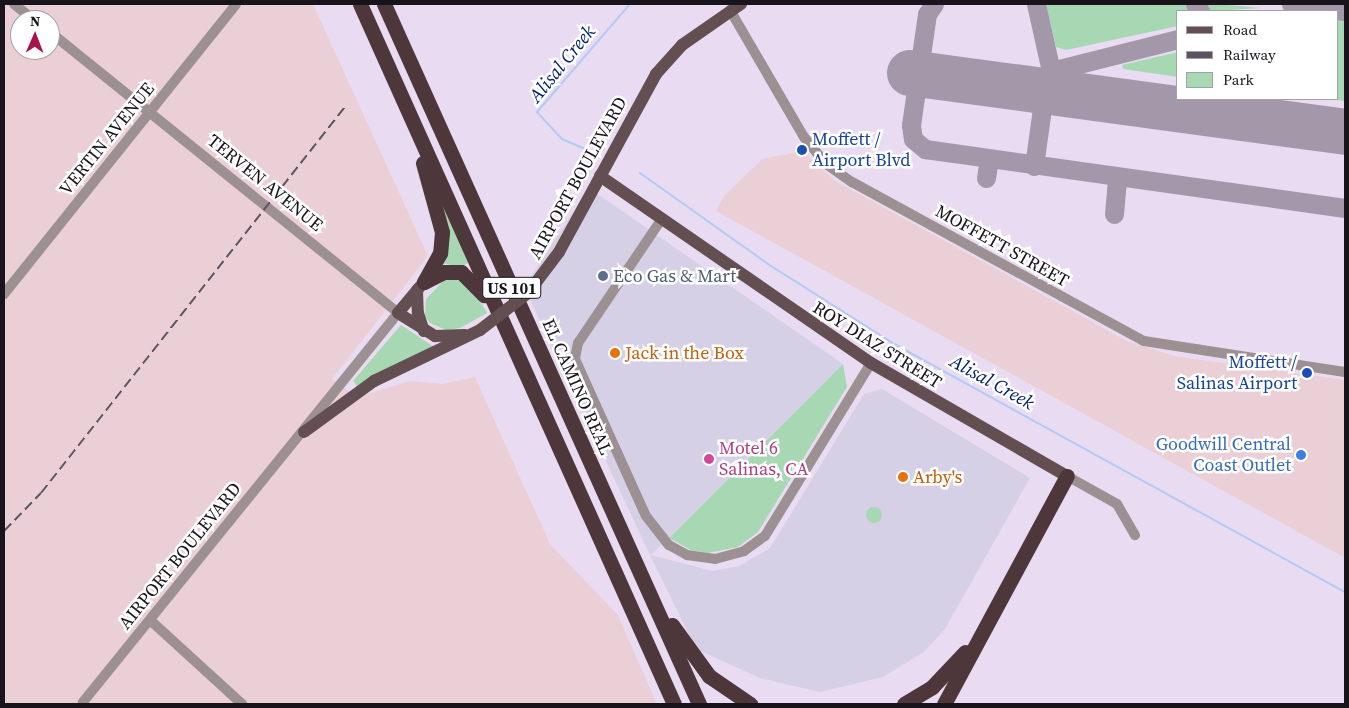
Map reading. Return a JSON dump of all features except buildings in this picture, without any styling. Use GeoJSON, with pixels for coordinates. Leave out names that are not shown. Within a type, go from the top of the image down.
{"type":"FeatureCollection","features":[{"type":"Feature","properties":{"kind":"highway","name":"US 101"},"geometry":{"type":"LineString","coordinates":[[360,4],[391,69],[674,704]]}},
{"type":"Feature","properties":{"kind":"highway","name":"EL CAMINO REAL"},"geometry":{"type":"LineString","coordinates":[[384,4],[698,704]]}},
{"type":"Feature","properties":{"kind":"highway"},"geometry":{"type":"LineString","coordinates":[[391,69],[441,221],[440,253],[421,286]]}},
{"type":"Feature","properties":{"kind":"highway"},"geometry":{"type":"LineString","coordinates":[[421,286],[453,270],[469,276],[481,289],[524,368]]}},
{"type":"Feature","properties":{"kind":"highway"},"geometry":{"type":"LineString","coordinates":[[944,704],[977,637],[1067,476]]}},
{"type":"Feature","properties":{"kind":"highway"},"geometry":{"type":"LineString","coordinates":[[640,573],[698,665],[722,688],[750,704]]}},
{"type":"Feature","properties":{"kind":"highway"},"geometry":{"type":"LineString","coordinates":[[904,704],[945,675],[977,637]]}},
{"type":"Feature","properties":{"kind":"main road","name":"AIRPORT BOULEVARD"},"geometry":{"type":"LineString","coordinates":[[304,432],[374,381],[480,330],[544,275],[668,59],[736,7]]}},
{"type":"Feature","properties":{"kind":"main road","name":"ROY DIAZ STREET"},"geometry":{"type":"LineString","coordinates":[[600,176],[661,220],[871,363],[1067,476]]}},
{"type":"Feature","properties":{"kind":"main road"},"geometry":{"type":"LineString","coordinates":[[398,312],[421,286]]}},
{"type":"Feature","properties":{"kind":"main road"},"geometry":{"type":"LineString","coordinates":[[421,286],[418,313],[424,331]]}},
{"type":"Feature","properties":{"kind":"main road","name":"TERVEN AVENUE"},"geometry":{"type":"LineString","coordinates":[[398,312],[424,331],[450,339],[468,335]]}},
{"type":"Feature","properties":{"kind":"street","name":"VERTIN AVENUE"},"geometry":{"type":"LineString","coordinates":[[4,294],[236,4]]}},
{"type":"Feature","properties":{"kind":"street","name":"MOFFETT STREET"},"geometry":{"type":"LineString","coordinates":[[736,7],[804,137],[826,164],[852,182],[1144,341],[1345,372]]}},
{"type":"Feature","properties":{"kind":"street","name":"TERVEN AVENUE"},"geometry":{"type":"LineString","coordinates":[[60,40],[398,312]]}},
{"type":"Feature","properties":{"kind":"street"},"geometry":{"type":"LineString","coordinates":[[661,220],[578,343],[575,359],[646,516],[674,548],[696,558],[723,558],[744,551],[765,536],[871,363]]}},
{"type":"Feature","properties":{"kind":"street","name":"AIRPORT BOULEVARD"},"geometry":{"type":"LineString","coordinates":[[83,702],[304,432],[398,312]]}},
{"type":"Feature","properties":{"kind":"street","name":"ROY DIAZ STREET"},"geometry":{"type":"LineString","coordinates":[[1067,476],[1117,504],[1135,535]]}},
{"type":"Feature","properties":{"kind":"street"},"geometry":{"type":"LineString","coordinates":[[150,620],[242,704]]}},
{"type":"Feature","properties":{"kind":"shaded area"},"geometry":{"type":"Polygon","coordinates":[[[4,4],[313,4],[428,256],[332,379],[357,397],[410,381],[443,384],[475,377],[550,544],[618,615],[657,704],[4,704],[4,4]]]}},
{"type":"Feature","properties":{"kind":"shaded area"},"geometry":{"type":"Polygon","coordinates":[[[803,151],[834,180],[1127,341],[1174,356],[1345,380],[1345,558],[716,211],[724,196],[762,159],[803,151]]]}},
{"type":"Feature","properties":{"kind":"shaded area"},"geometry":{"type":"Polygon","coordinates":[[[589,188],[843,364],[651,555],[712,571],[739,566],[770,548],[864,394],[882,389],[1030,478],[945,629],[924,652],[883,677],[820,692],[760,678],[696,649],[650,555],[524,287],[589,188]]]}},
{"type":"Feature","properties":{"kind":"green space"},"geometry":{"type":"Polygon","coordinates":[[[1046,4],[1185,4],[1188,10],[1176,10],[1176,26],[1066,50],[1056,47],[1046,4]]]}},
{"type":"Feature","properties":{"kind":"green space"},"geometry":{"type":"Polygon","coordinates":[[[1205,4],[1261,8],[1228,10],[1210,10],[1205,4]]]}},
{"type":"Feature","properties":{"kind":"green space"},"geometry":{"type":"Polygon","coordinates":[[[1339,19],[1345,20],[1345,101],[1336,100],[1339,100],[1339,19]]]}},
{"type":"Feature","properties":{"kind":"green space"},"geometry":{"type":"Polygon","coordinates":[[[1176,52],[1176,77],[1123,69],[1122,65],[1176,52]]]}},
{"type":"Feature","properties":{"kind":"green space"},"geometry":{"type":"Polygon","coordinates":[[[443,203],[470,262],[460,267],[441,263],[443,203]]]}},
{"type":"Feature","properties":{"kind":"green space"},"geometry":{"type":"Polygon","coordinates":[[[447,277],[467,280],[487,313],[460,328],[446,330],[430,323],[425,316],[426,299],[447,277]]]}},
{"type":"Feature","properties":{"kind":"green space"},"geometry":{"type":"Polygon","coordinates":[[[401,325],[437,349],[357,386],[353,381],[401,325]]]}},
{"type":"Feature","properties":{"kind":"green space"},"geometry":{"type":"Polygon","coordinates":[[[843,364],[847,387],[758,532],[738,547],[708,553],[691,550],[669,538],[843,364]]]}},
{"type":"Feature","properties":{"kind":"green space"},"geometry":{"type":"Polygon","coordinates":[[[874,507],[880,509],[882,515],[880,521],[874,523],[868,521],[866,515],[868,509],[874,507]]]}},
{"type":"Feature","properties":{"kind":"waterway","name":"Alisal Creek"},"geometry":{"type":"LineString","coordinates":[[590,151],[562,139],[537,112],[630,4]]}},
{"type":"Feature","properties":{"kind":"waterway","name":"Alisal Creek"},"geometry":{"type":"LineString","coordinates":[[640,173],[771,266],[896,345],[1345,592]]}},
{"type":"Feature","properties":{"kind":"taxiway"},"geometry":{"type":"LineString","coordinates":[[934,4],[927,14],[911,125],[913,139],[925,149],[1345,208]]}},
{"type":"Feature","properties":{"kind":"taxiway"},"geometry":{"type":"LineString","coordinates":[[1036,4],[1051,71]]}},
{"type":"Feature","properties":{"kind":"taxiway"},"geometry":{"type":"LineString","coordinates":[[1195,4],[1199,10]]}},
{"type":"Feature","properties":{"kind":"taxiway"},"geometry":{"type":"LineString","coordinates":[[1291,4],[1337,10]]}},
{"type":"Feature","properties":{"kind":"taxiway"},"geometry":{"type":"LineString","coordinates":[[1339,10],[1345,11]]}},
{"type":"Feature","properties":{"kind":"taxiway"},"geometry":{"type":"LineString","coordinates":[[1034,166],[1046,79],[1051,71],[1176,40]]}},
{"type":"Feature","properties":{"kind":"taxiway"},"geometry":{"type":"LineString","coordinates":[[986,178],[989,160]]}},
{"type":"Feature","properties":{"kind":"taxiway"},"geometry":{"type":"LineString","coordinates":[[1114,214],[1117,177]]}},
{"type":"Feature","properties":{"kind":"runway"},"geometry":{"type":"LineString","coordinates":[[910,73],[1345,132]]}},
{"type":"Feature","properties":{"kind":"railway"},"geometry":{"type":"LineString","coordinates":[[4,531],[41,493],[346,105]]}},
{"type":"Feature","properties":{"kind":"place","name":"Moffett / Airport Blvd"},"geometry":{"type":"Point","coordinates":[802,150]}},
{"type":"Feature","properties":{"kind":"place","name":"Eco Gas & Mart"},"geometry":{"type":"Point","coordinates":[603,276]}},
{"type":"Feature","properties":{"kind":"place","name":"Jack in the Box"},"geometry":{"type":"Point","coordinates":[615,353]}},
{"type":"Feature","properties":{"kind":"place","name":"Moffett / Salinas Airport"},"geometry":{"type":"Point","coordinates":[1307,373]}},
{"type":"Feature","properties":{"kind":"place","name":"Goodwill Central Coast Outlet"},"geometry":{"type":"Point","coordinates":[1301,455]}},
{"type":"Feature","properties":{"kind":"place","name":"Motel 6 Salinas, CA"},"geometry":{"type":"Point","coordinates":[709,459]}},
{"type":"Feature","properties":{"kind":"place","name":"Arby's"},"geometry":{"type":"Point","coordinates":[903,477]}}]}
